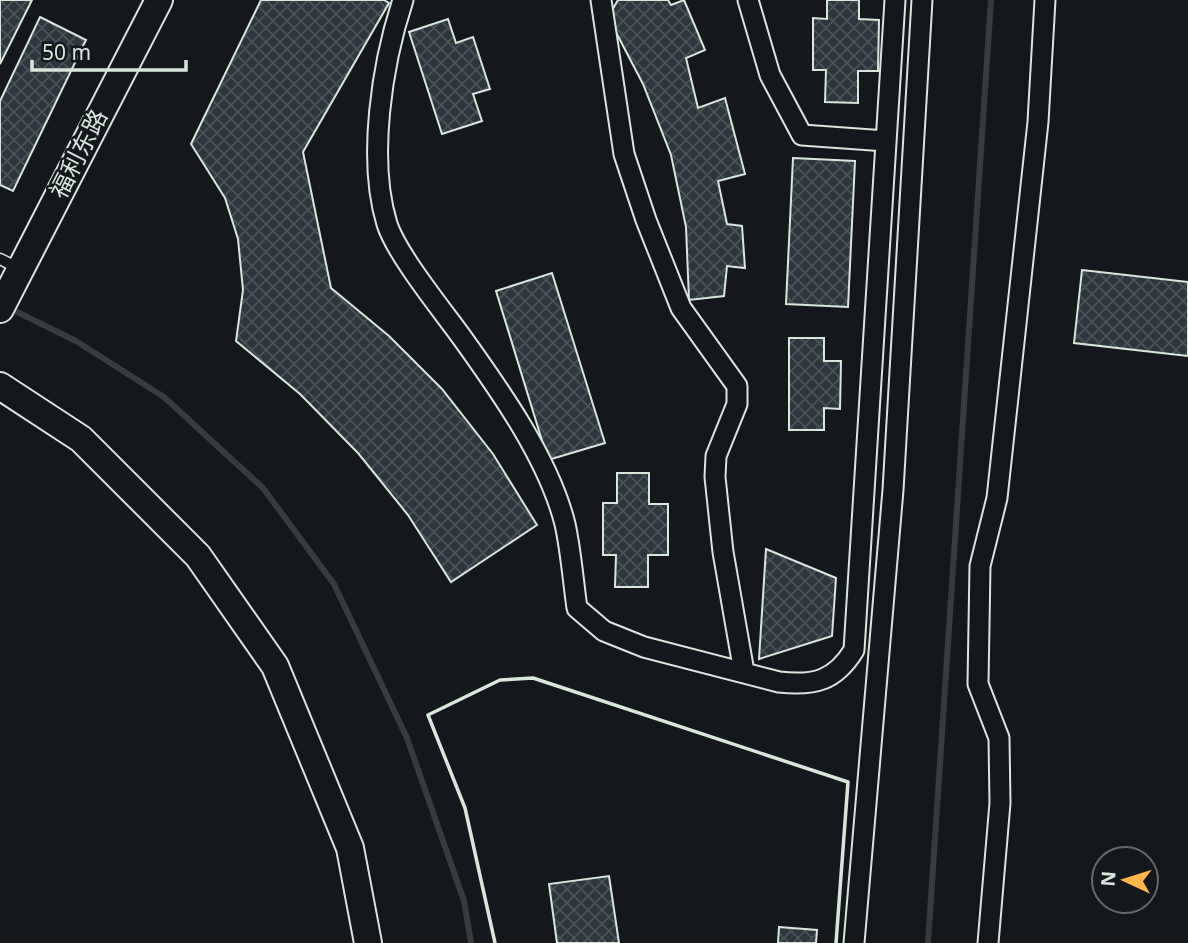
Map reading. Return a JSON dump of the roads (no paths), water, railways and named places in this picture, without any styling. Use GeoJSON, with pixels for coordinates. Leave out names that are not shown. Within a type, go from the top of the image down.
{"type":"FeatureCollection","features":[{"type":"Feature","properties":{"kind":"street","name":"福利东路"},"geometry":{"type":"LineString","coordinates":[[0,309],[12,269],[159,0]]}},
{"type":"Feature","properties":{"kind":"street"},"geometry":{"type":"LineString","coordinates":[[403,0],[396,21],[379,118],[379,176],[387,226],[417,275],[498,388],[551,484],[565,524],[577,608],[604,631],[644,647],[800,685],[818,681],[843,668],[854,650],[895,0]]}},
{"type":"Feature","properties":{"kind":"street"},"geometry":{"type":"LineString","coordinates":[[601,0],[625,154],[646,220],[681,308],[737,386],[737,404],[716,456],[715,477],[723,552],[744,672]]}},
{"type":"Feature","properties":{"kind":"street"},"geometry":{"type":"LineString","coordinates":[[748,0],[770,75],[802,135],[886,141]]}},
{"type":"Feature","properties":{"kind":"street"},"geometry":{"type":"LineString","coordinates":[[854,943],[893,489],[922,0]]}},
{"type":"Feature","properties":{"kind":"street"},"geometry":{"type":"LineString","coordinates":[[988,943],[1000,803],[999,738],[978,684],[980,566],[997,498],[1038,122],[1045,0]]}},
{"type":"Feature","properties":{"kind":"street"},"geometry":{"type":"LineString","coordinates":[[0,386],[80,439],[198,556],[275,666],[351,848],[368,943]]}},
{"type":"Feature","properties":{"kind":"waterway"},"geometry":{"type":"LineString","coordinates":[[928,943],[991,0]]}},
{"type":"Feature","properties":{"kind":"waterway"},"geometry":{"type":"LineString","coordinates":[[7,307],[76,341],[164,397],[263,488],[334,584],[407,738],[464,901],[471,943]]}}]}
